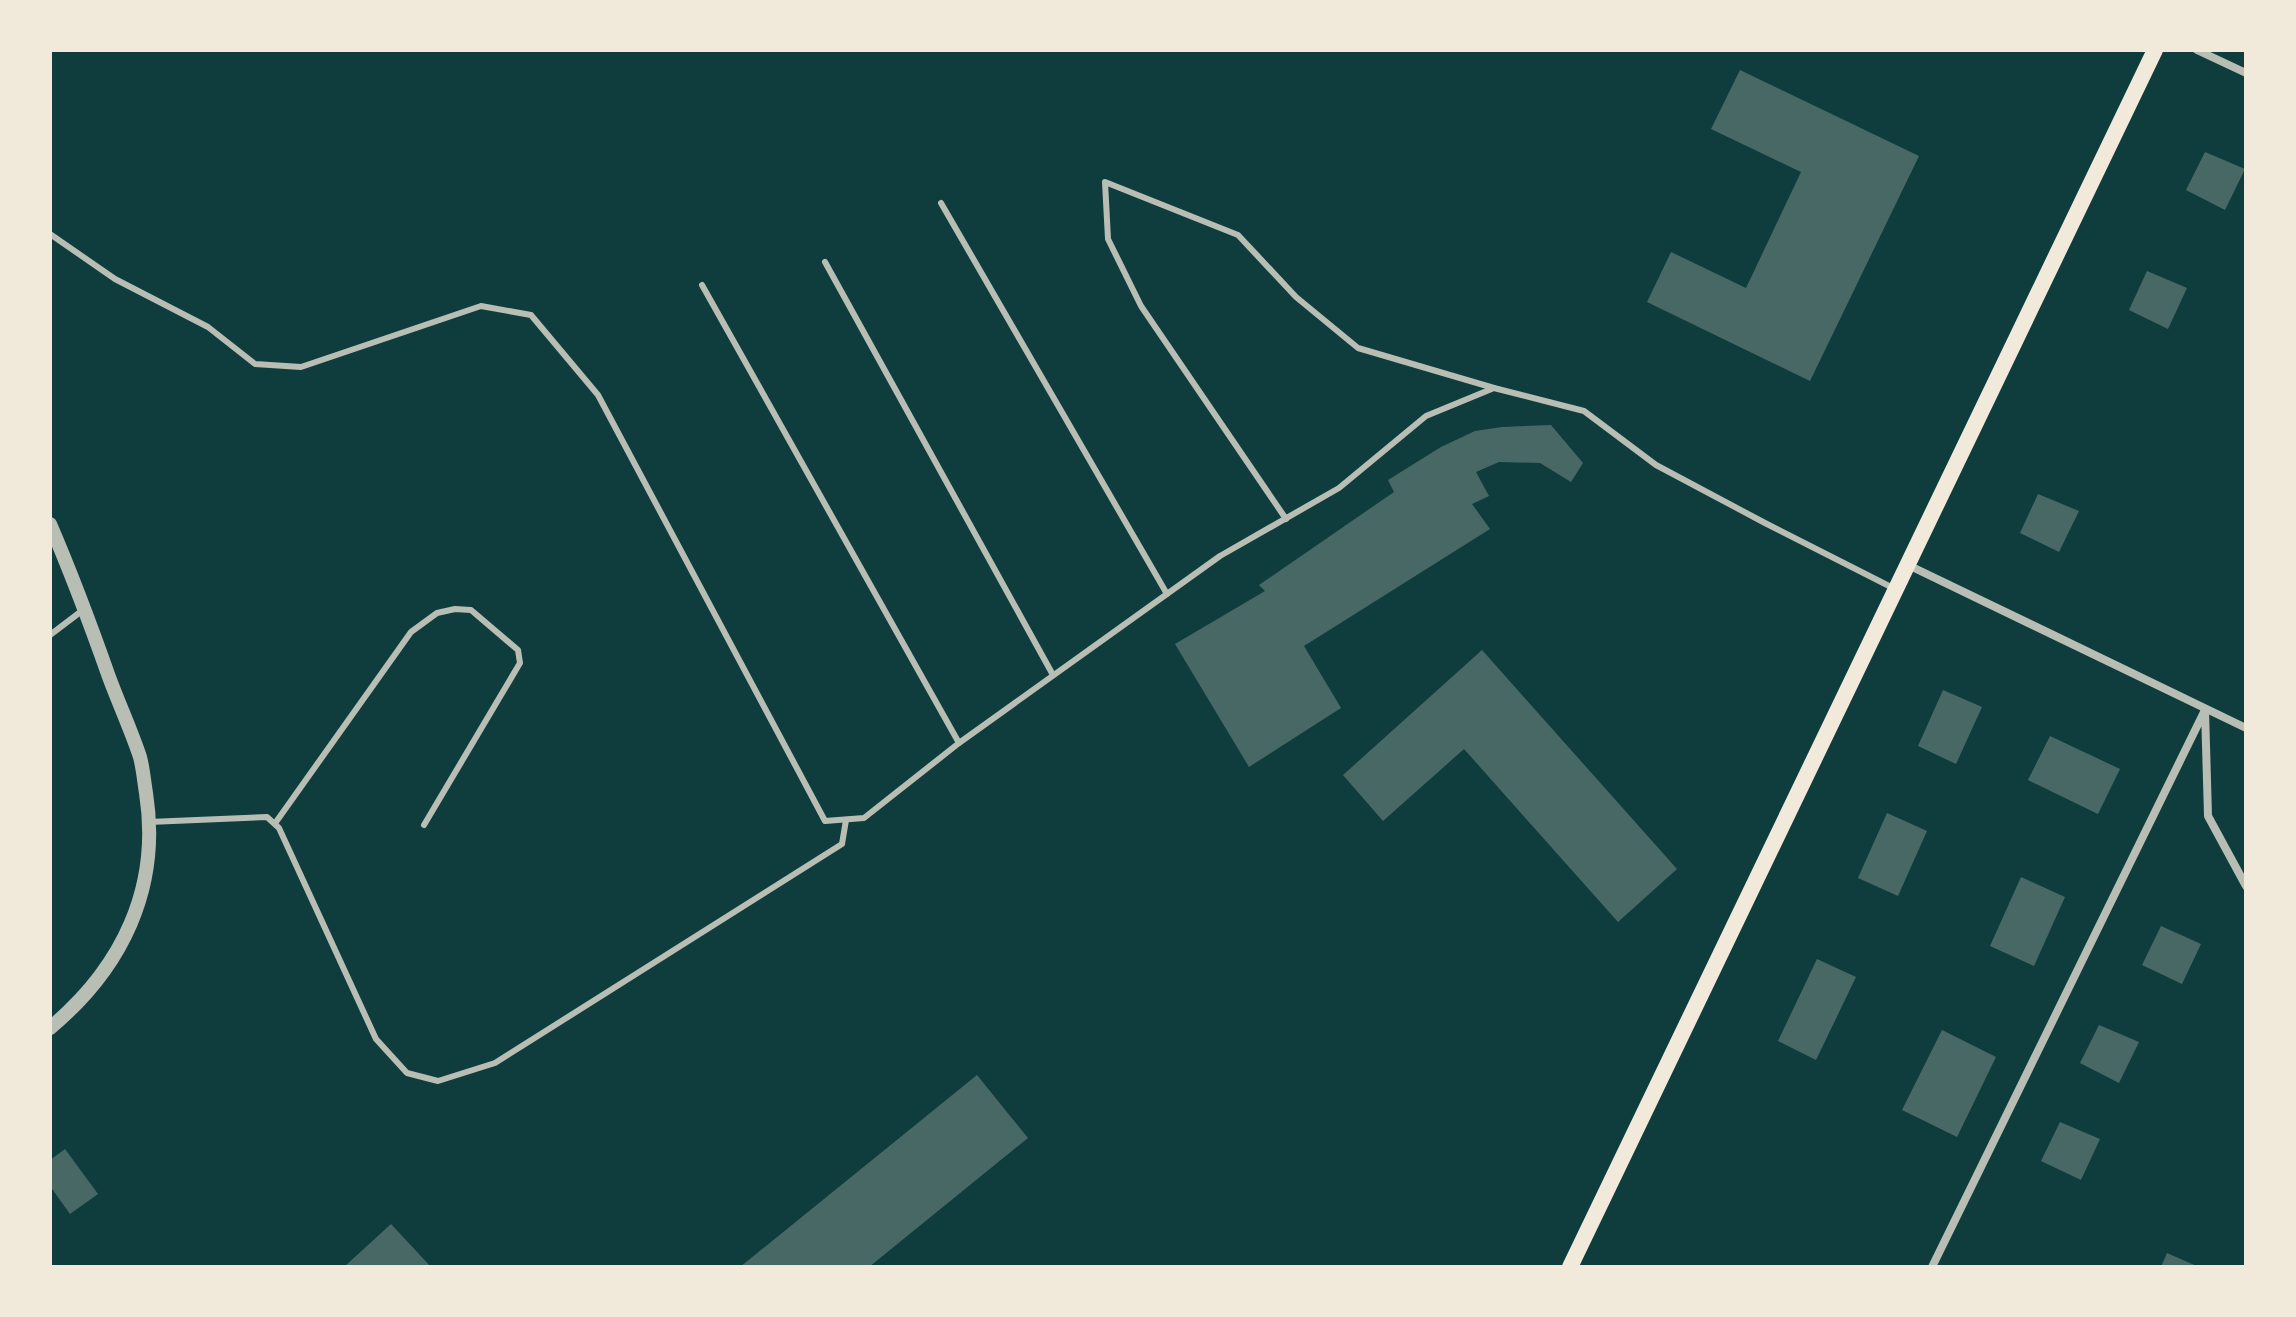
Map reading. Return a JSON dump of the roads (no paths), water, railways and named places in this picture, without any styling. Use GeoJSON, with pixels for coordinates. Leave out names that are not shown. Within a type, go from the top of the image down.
{"type":"FeatureCollection","features":[{"type":"Feature","properties":{"kind":"main road"},"geometry":{"type":"LineString","coordinates":[[1570,1267],[2155,50]]}},
{"type":"Feature","properties":{"kind":"street"},"geometry":{"type":"LineString","coordinates":[[2197,50],[2246,73]]}},
{"type":"Feature","properties":{"kind":"street"},"geometry":{"type":"LineString","coordinates":[[50,524],[86,608],[140,759],[148,822],[145,881],[131,925],[120,947],[78,1005],[50,1028]]}},
{"type":"Feature","properties":{"kind":"street"},"geometry":{"type":"LineString","coordinates":[[1908,565],[2246,728]]}},
{"type":"Feature","properties":{"kind":"street"},"geometry":{"type":"LineString","coordinates":[[2205,710],[2208,816],[2246,886]]}},
{"type":"Feature","properties":{"kind":"street"},"geometry":{"type":"LineString","coordinates":[[1932,1267],[2205,710]]}},
{"type":"Feature","properties":{"kind":"lane"},"geometry":{"type":"LineString","coordinates":[[1286,519],[1141,306],[1108,239],[1105,182],[1238,235],[1296,297],[1358,348],[1584,411],[1656,465],[1897,590]]}},
{"type":"Feature","properties":{"kind":"lane"},"geometry":{"type":"LineString","coordinates":[[941,203],[1167,594]]}},
{"type":"Feature","properties":{"kind":"lane"},"geometry":{"type":"LineString","coordinates":[[50,234],[115,279],[208,327],[255,364],[301,367],[481,306],[531,315],[598,395],[825,821],[864,818],[959,743],[1220,556],[1339,488],[1426,416],[1494,388]]}},
{"type":"Feature","properties":{"kind":"lane"},"geometry":{"type":"LineString","coordinates":[[825,262],[1053,675]]}},
{"type":"Feature","properties":{"kind":"lane"},"geometry":{"type":"LineString","coordinates":[[702,285],[959,743]]}},
{"type":"Feature","properties":{"kind":"lane"},"geometry":{"type":"LineString","coordinates":[[50,635],[86,608]]}},
{"type":"Feature","properties":{"kind":"lane"},"geometry":{"type":"LineString","coordinates":[[276,822],[411,632],[437,613],[455,609],[471,610],[518,650],[520,663],[424,825]]}},
{"type":"Feature","properties":{"kind":"lane"},"geometry":{"type":"LineString","coordinates":[[148,822],[267,817],[276,822],[376,1039],[407,1073],[438,1081],[495,1063],[842,844],[846,820]]}}]}
